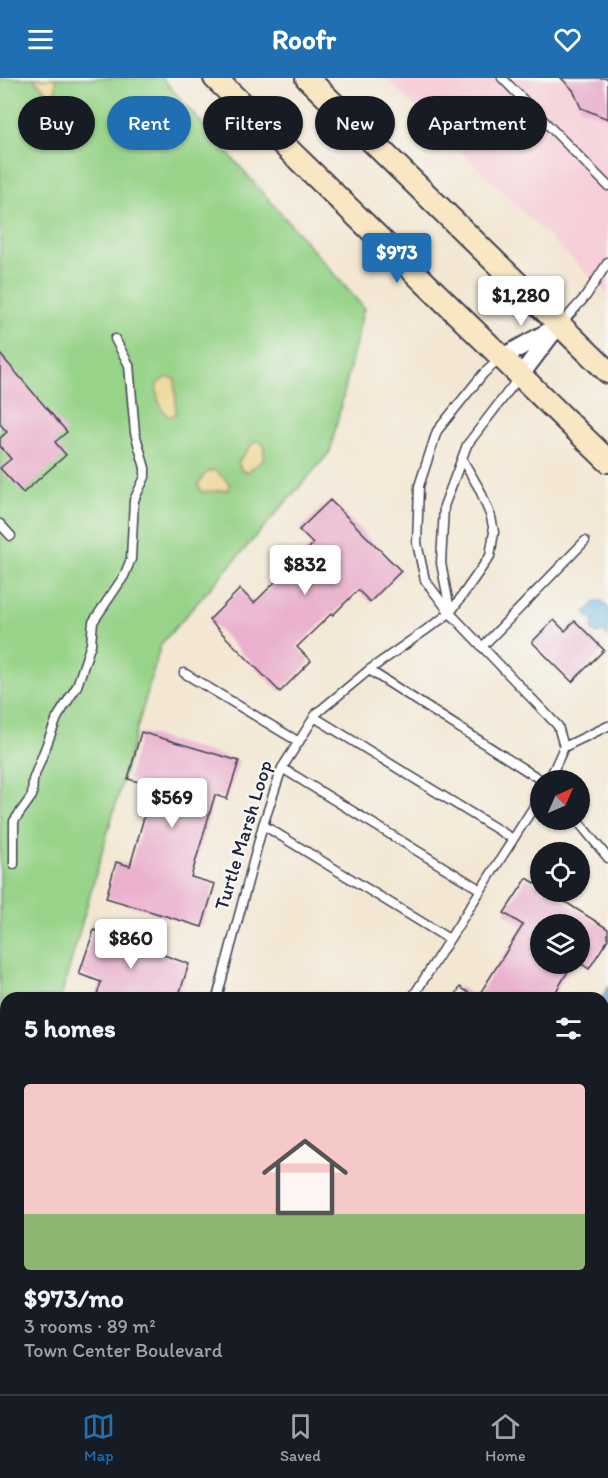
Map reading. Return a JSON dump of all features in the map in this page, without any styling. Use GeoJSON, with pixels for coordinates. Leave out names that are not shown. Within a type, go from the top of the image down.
{"type":"FeatureCollection","features":[{"type":"Feature","properties":{"kind":"main road"},"geometry":{"type":"LineString","coordinates":[[215,78],[608,461]]}},
{"type":"Feature","properties":{"kind":"main road"},"geometry":{"type":"LineString","coordinates":[[307,78],[558,326],[608,372]]}},
{"type":"Feature","properties":{"kind":"street"},"geometry":{"type":"LineString","coordinates":[[501,358],[558,326]]}},
{"type":"Feature","properties":{"kind":"street"},"geometry":{"type":"LineString","coordinates":[[520,376],[558,326]]}},
{"type":"Feature","properties":{"kind":"lane"},"geometry":{"type":"LineString","coordinates":[[502,78],[608,186]]}},
{"type":"Feature","properties":{"kind":"lane"},"geometry":{"type":"LineString","coordinates":[[558,326],[586,296],[608,262]]}},
{"type":"Feature","properties":{"kind":"lane"},"geometry":{"type":"LineString","coordinates":[[14,864],[14,821],[32,796],[35,773],[57,718],[77,686],[91,644],[93,622],[124,576],[131,558],[134,500],[145,477],[145,468],[135,433],[129,365],[116,339]]}},
{"type":"Feature","properties":{"kind":"lane"},"geometry":{"type":"LineString","coordinates":[[501,358],[483,374],[437,431],[419,486],[417,543],[425,580],[450,614],[558,726],[564,747]]}},
{"type":"Feature","properties":{"kind":"lane"},"geometry":{"type":"LineString","coordinates":[[450,614],[441,564],[444,506],[467,445],[520,376]]}},
{"type":"Feature","properties":{"kind":"lane","name":"Turtle Marsh Loop"},"geometry":{"type":"LineString","coordinates":[[219,992],[264,825],[282,768],[314,717],[369,670],[450,614],[485,566],[493,540],[491,517],[480,490],[462,459]]}},
{"type":"Feature","properties":{"kind":"lane"},"geometry":{"type":"LineString","coordinates":[[0,524],[11,536]]}},
{"type":"Feature","properties":{"kind":"lane"},"geometry":{"type":"LineString","coordinates":[[482,647],[585,541]]}},
{"type":"Feature","properties":{"kind":"lane"},"geometry":{"type":"LineString","coordinates":[[369,670],[530,773]]}},
{"type":"Feature","properties":{"kind":"lane"},"geometry":{"type":"LineString","coordinates":[[184,673],[299,742]]}},
{"type":"Feature","properties":{"kind":"lane"},"geometry":{"type":"LineString","coordinates":[[314,717],[513,839]]}},
{"type":"Feature","properties":{"kind":"lane"},"geometry":{"type":"LineString","coordinates":[[554,770],[564,747],[608,726]]}},
{"type":"Feature","properties":{"kind":"lane"},"geometry":{"type":"LineString","coordinates":[[282,768],[481,890]]}},
{"type":"Feature","properties":{"kind":"lane"},"geometry":{"type":"LineString","coordinates":[[416,992],[530,813]]}},
{"type":"Feature","properties":{"kind":"lane"},"geometry":{"type":"LineString","coordinates":[[264,825],[449,939]]}},
{"type":"Feature","properties":{"kind":"lane"},"geometry":{"type":"LineString","coordinates":[[585,830],[608,858]]}},
{"type":"Feature","properties":{"kind":"shaded area"},"geometry":{"type":"Polygon","coordinates":[[[385,78],[608,78],[608,294],[459,150],[547,150],[547,96],[407,96],[407,99],[385,78]]]}},
{"type":"Feature","properties":{"kind":"green space"},"geometry":{"type":"Polygon","coordinates":[[[0,78],[162,78],[178,96],[107,96],[107,150],[191,150],[191,111],[203,125],[203,150],[225,150],[364,308],[330,452],[161,644],[62,992],[0,992],[0,78]]]}},
{"type":"Feature","properties":{"kind":"sand"},"geometry":{"type":"Polygon","coordinates":[[[33,78],[56,78],[56,90],[50,94],[33,78]]]}},
{"type":"Feature","properties":{"kind":"sand"},"geometry":{"type":"Polygon","coordinates":[[[167,377],[175,379],[176,414],[169,417],[161,407],[157,388],[157,384],[167,377]]]}},
{"type":"Feature","properties":{"kind":"sand"},"geometry":{"type":"Polygon","coordinates":[[[257,441],[264,444],[264,459],[248,472],[242,471],[238,462],[257,441]]]}},
{"type":"Feature","properties":{"kind":"sand"},"geometry":{"type":"Polygon","coordinates":[[[215,470],[229,483],[229,490],[201,492],[198,484],[207,472],[215,470]]]}},
{"type":"Feature","properties":{"kind":"water"},"geometry":{"type":"Polygon","coordinates":[[[597,601],[602,601],[608,608],[608,637],[602,631],[598,634],[592,630],[594,621],[585,613],[597,601]]]}},
{"type":"Feature","properties":{"kind":"building"},"geometry":{"type":"Polygon","coordinates":[[[561,78],[608,78],[608,119],[581,108],[573,90],[561,78]]]}},
{"type":"Feature","properties":{"kind":"building"},"geometry":{"type":"Polygon","coordinates":[[[0,354],[67,432],[55,442],[66,455],[23,493],[0,468],[11,459],[0,446],[0,438],[7,432],[0,424],[0,354]]]}},
{"type":"Feature","properties":{"kind":"building"},"geometry":{"type":"Polygon","coordinates":[[[330,500],[401,571],[370,602],[358,590],[297,647],[311,661],[280,692],[209,620],[240,589],[254,603],[313,544],[299,530],[330,500]]]}},
{"type":"Feature","properties":{"kind":"building"},"geometry":{"type":"Polygon","coordinates":[[[554,620],[565,631],[575,621],[604,650],[572,682],[532,642],[554,620]]]}},
{"type":"Feature","properties":{"kind":"building"},"geometry":{"type":"Polygon","coordinates":[[[141,732],[239,761],[227,799],[215,795],[191,877],[215,884],[202,927],[106,898],[116,862],[130,866],[153,786],[128,779],[141,732]]]}},
{"type":"Feature","properties":{"kind":"building"},"geometry":{"type":"Polygon","coordinates":[[[527,878],[530,880],[530,902],[565,902],[584,914],[530,914],[530,974],[566,974],[556,992],[481,992],[523,925],[504,913],[527,878]]]}},
{"type":"Feature","properties":{"kind":"building"},"geometry":{"type":"Polygon","coordinates":[[[590,918],[608,929],[608,939],[590,967],[590,918]]]}},
{"type":"Feature","properties":{"kind":"building"},"geometry":{"type":"Polygon","coordinates":[[[94,930],[189,964],[180,992],[98,992],[101,982],[79,974],[94,930]]]}},
{"type":"Feature","properties":{"kind":"building"},"geometry":{"type":"Polygon","coordinates":[[[460,987],[468,992],[457,992],[460,987]]]}}]}
